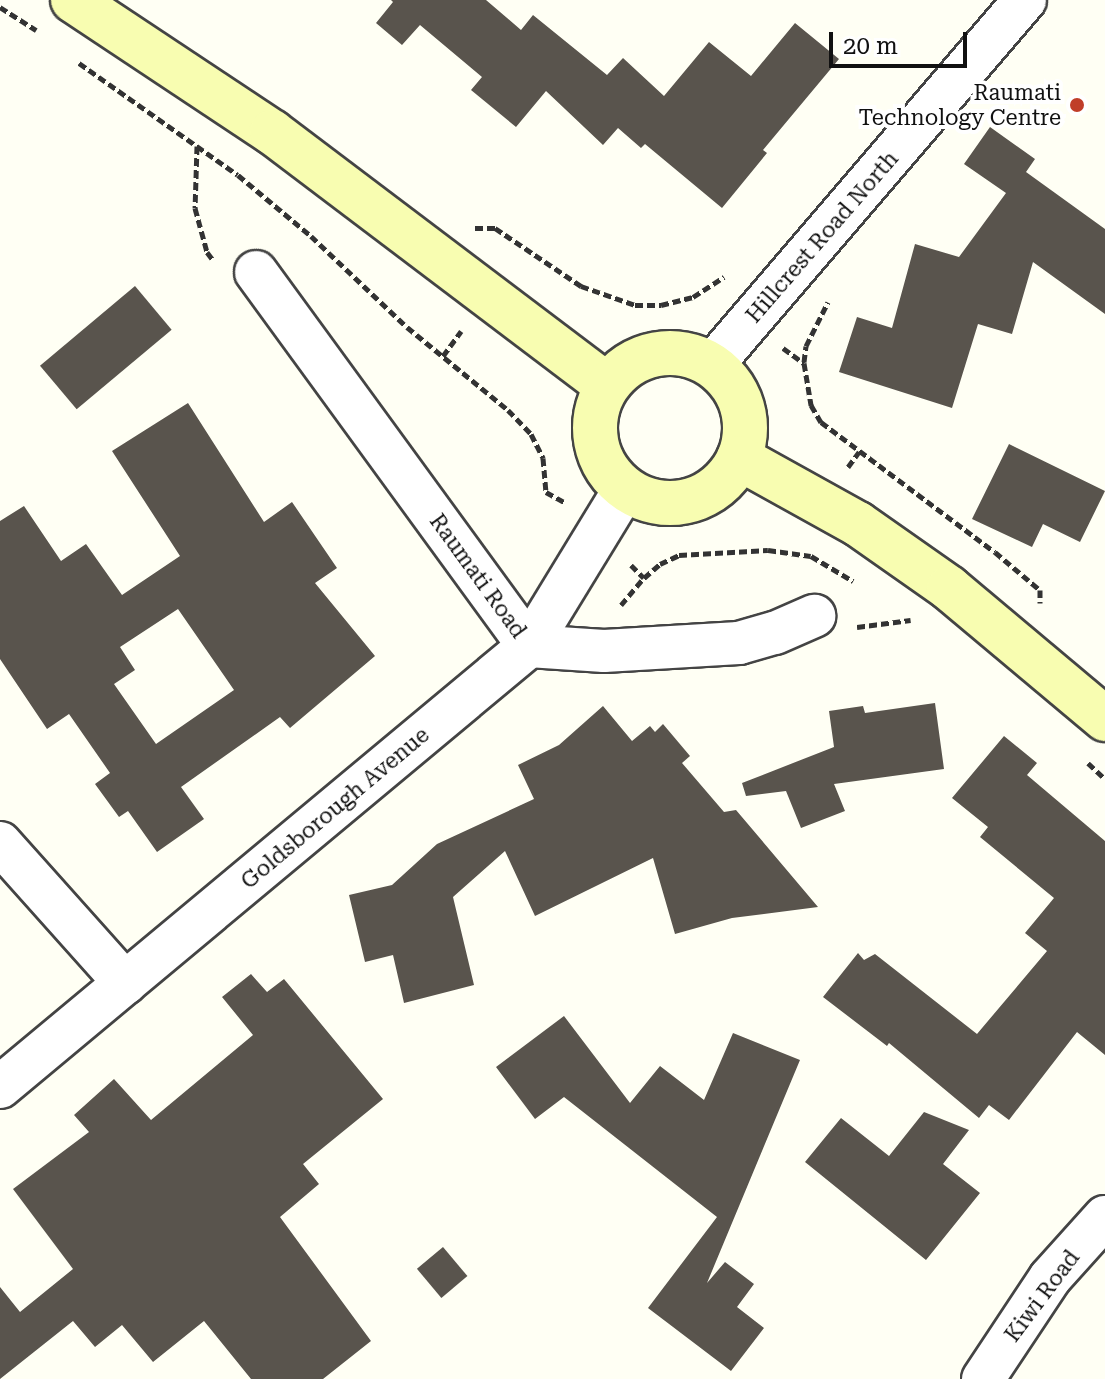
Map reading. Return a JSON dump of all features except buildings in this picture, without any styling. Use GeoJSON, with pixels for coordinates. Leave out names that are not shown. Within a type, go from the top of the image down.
{"type":"FeatureCollection","features":[{"type":"Feature","properties":{"kind":"main road"},"geometry":{"type":"LineString","coordinates":[[87,3],[272,132],[607,385]]}},
{"type":"Feature","properties":{"kind":"main road"},"geometry":{"type":"LineString","coordinates":[[667,352],[690,354],[712,365],[733,387],[745,417],[745,438],[739,458],[727,477],[710,492],[690,501],[667,504],[645,499],[625,489],[608,473],[598,452],[593,429],[597,406],[607,385],[622,367],[644,356],[667,352]]}},
{"type":"Feature","properties":{"kind":"main road"},"geometry":{"type":"LineString","coordinates":[[739,458],[858,524],[949,588],[1105,719]]}},
{"type":"Feature","properties":{"kind":"street","name":"Hillcrest Road North"},"geometry":{"type":"LineString","coordinates":[[712,365],[1025,0]]}},
{"type":"Feature","properties":{"kind":"street","name":"Raumati Road"},"geometry":{"type":"LineString","coordinates":[[256,272],[529,646],[604,651],[739,643],[830,623]]}},
{"type":"Feature","properties":{"kind":"street","name":"Goldsborough Avenue"},"geometry":{"type":"LineString","coordinates":[[0,1087],[529,646],[625,489]]}},
{"type":"Feature","properties":{"kind":"street"},"geometry":{"type":"LineString","coordinates":[[0,843],[125,983]]}},
{"type":"Feature","properties":{"kind":"street","name":"Kiwi Road"},"geometry":{"type":"LineString","coordinates":[[983,1379],[1050,1278],[1105,1217]]}},
{"type":"Feature","properties":{"kind":"path"},"geometry":{"type":"LineString","coordinates":[[0,7],[48,38]]}},
{"type":"Feature","properties":{"kind":"path"},"geometry":{"type":"LineString","coordinates":[[69,54],[115,91],[197,145],[311,236],[407,327],[531,434],[543,458],[546,492],[566,503]]}},
{"type":"Feature","properties":{"kind":"path"},"geometry":{"type":"LineString","coordinates":[[197,145],[195,208],[207,252],[215,263]]}},
{"type":"Feature","properties":{"kind":"path"},"geometry":{"type":"LineString","coordinates":[[467,229],[495,228],[581,286],[635,305],[661,305],[693,297],[721,280],[730,270]]}},
{"type":"Feature","properties":{"kind":"path"},"geometry":{"type":"LineString","coordinates":[[518,254],[523,247]]}},
{"type":"Feature","properties":{"kind":"path"},"geometry":{"type":"LineString","coordinates":[[829,290],[828,303],[806,346],[804,363],[811,405],[821,422],[995,552],[1040,590],[1040,605]]}},
{"type":"Feature","properties":{"kind":"path"},"geometry":{"type":"LineString","coordinates":[[443,356],[461,331]]}},
{"type":"Feature","properties":{"kind":"path"},"geometry":{"type":"LineString","coordinates":[[791,354],[804,363]]}},
{"type":"Feature","properties":{"kind":"path"},"geometry":{"type":"LineString","coordinates":[[848,467],[859,452]]}},
{"type":"Feature","properties":{"kind":"path"},"geometry":{"type":"LineString","coordinates":[[787,553],[792,546]]}},
{"type":"Feature","properties":{"kind":"path"},"geometry":{"type":"LineString","coordinates":[[633,567],[644,578],[660,564],[679,555],[737,550],[787,553],[811,556],[865,589]]}},
{"type":"Feature","properties":{"kind":"path"},"geometry":{"type":"LineString","coordinates":[[900,612],[924,628]]}},
{"type":"Feature","properties":{"kind":"path"},"geometry":{"type":"LineString","coordinates":[[830,623],[911,620]]}},
{"type":"Feature","properties":{"kind":"path"},"geometry":{"type":"LineString","coordinates":[[1083,759],[1105,779]]}},
{"type":"Feature","properties":{"kind":"place","name":"Raumati Technology Centre"},"geometry":{"type":"Point","coordinates":[1077,105]}}]}
